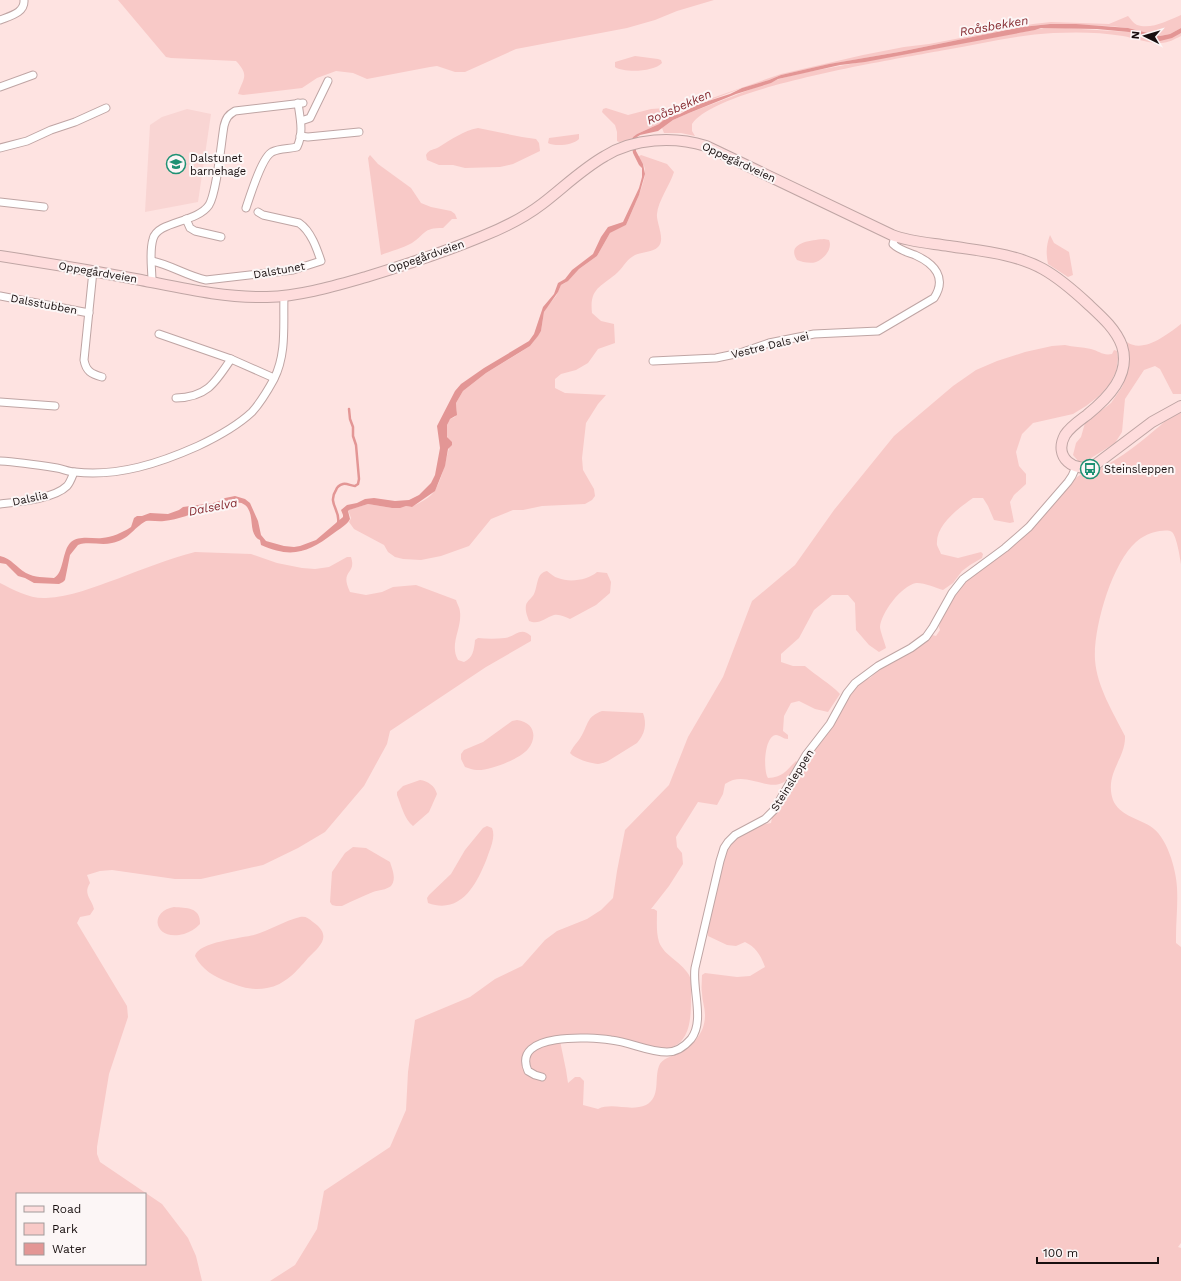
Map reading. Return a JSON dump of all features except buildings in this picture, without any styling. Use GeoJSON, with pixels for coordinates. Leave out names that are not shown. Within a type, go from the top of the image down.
{"type":"FeatureCollection","features":[{"type":"Feature","properties":{"kind":"main road","name":"Oppegårdveien"},"geometry":{"type":"LineString","coordinates":[[0,256],[224,295],[248,297],[284,296],[308,292],[378,273],[484,236],[540,206],[592,164],[612,151],[654,140],[682,140],[706,146],[894,236],[1004,255],[1033,264],[1051,274],[1073,290],[1112,328],[1118,337],[1124,359],[1122,372],[1116,385],[1106,398],[1072,427],[1065,436],[1062,446],[1064,456],[1069,463],[1076,467]]}},
{"type":"Feature","properties":{"kind":"main road"},"geometry":{"type":"LineString","coordinates":[[1076,467],[1086,468],[1095,465],[1152,422],[1181,406]]}},
{"type":"Feature","properties":{"kind":"street"},"geometry":{"type":"LineString","coordinates":[[0,20],[18,13],[23,7],[24,0]]}},
{"type":"Feature","properties":{"kind":"street"},"geometry":{"type":"LineString","coordinates":[[0,86],[33,75]]}},
{"type":"Feature","properties":{"kind":"street"},"geometry":{"type":"LineString","coordinates":[[301,122],[310,118],[328,81]]}},
{"type":"Feature","properties":{"kind":"street"},"geometry":{"type":"LineString","coordinates":[[152,282],[151,245],[153,236],[158,230],[200,214],[209,205],[214,191],[225,119],[229,114],[235,111],[300,103],[300,136],[296,147],[274,151],[268,154],[263,163],[246,208]]}},
{"type":"Feature","properties":{"kind":"street"},"geometry":{"type":"LineString","coordinates":[[0,148],[27,141],[106,108]]}},
{"type":"Feature","properties":{"kind":"street"},"geometry":{"type":"LineString","coordinates":[[300,136],[308,137],[359,132]]}},
{"type":"Feature","properties":{"kind":"street"},"geometry":{"type":"LineString","coordinates":[[0,202],[44,207]]}},
{"type":"Feature","properties":{"kind":"street","name":"Dalstunet"},"geometry":{"type":"LineString","coordinates":[[152,261],[164,263],[206,280],[293,270],[322,261],[316,246],[300,223],[263,215],[258,212]]}},
{"type":"Feature","properties":{"kind":"street"},"geometry":{"type":"LineString","coordinates":[[186,220],[190,228],[195,232],[221,237]]}},
{"type":"Feature","properties":{"kind":"street","name":"Vestre Dals vei"},"geometry":{"type":"LineString","coordinates":[[653,362],[716,358],[740,353],[770,343],[814,334],[878,331],[934,298],[940,284],[939,275],[931,265],[916,256],[898,249],[893,244],[894,236]]}},
{"type":"Feature","properties":{"kind":"street","name":"Dalsstubben"},"geometry":{"type":"LineString","coordinates":[[93,271],[84,360],[86,369],[92,374],[102,377]]}},
{"type":"Feature","properties":{"kind":"street","name":"Dalsstubben"},"geometry":{"type":"LineString","coordinates":[[0,296],[89,313]]}},
{"type":"Feature","properties":{"kind":"street"},"geometry":{"type":"LineString","coordinates":[[0,462],[18,462],[59,468],[74,472],[120,471],[142,467],[174,457],[219,436],[253,411],[274,378],[281,359],[284,334],[284,296]]}},
{"type":"Feature","properties":{"kind":"street"},"geometry":{"type":"LineString","coordinates":[[159,334],[231,359],[274,378]]}},
{"type":"Feature","properties":{"kind":"street"},"geometry":{"type":"LineString","coordinates":[[176,398],[190,398],[202,393],[211,386],[231,359]]}},
{"type":"Feature","properties":{"kind":"street"},"geometry":{"type":"LineString","coordinates":[[0,402],[55,406]]}},
{"type":"Feature","properties":{"kind":"street","name":"Steinsleppen"},"geometry":{"type":"LineString","coordinates":[[542,1077],[528,1071],[526,1060],[527,1053],[532,1047],[555,1039],[611,1040],[631,1043],[655,1051],[668,1052],[676,1050],[687,1043],[695,1032],[697,1021],[694,978],[695,968],[718,866],[726,845],[736,835],[765,819],[774,810],[806,755],[830,724],[847,693],[855,683],[878,666],[911,648],[926,637],[934,628],[952,594],[961,582],[969,574],[1005,548],[1029,526],[1068,482],[1076,467]]}},
{"type":"Feature","properties":{"kind":"street","name":"Dalslia"},"geometry":{"type":"LineString","coordinates":[[0,504],[48,496],[60,491],[68,485],[74,472]]}},
{"type":"Feature","properties":{"kind":"shaded area","name":"Dalstunet barnehage"},"geometry":{"type":"Polygon","coordinates":[[[187,109],[211,114],[198,202],[145,212],[150,125],[162,117],[187,109]]]}},
{"type":"Feature","properties":{"kind":"green space"},"geometry":{"type":"Polygon","coordinates":[[[118,0],[714,0],[627,28],[516,49],[465,72],[455,72],[437,66],[367,79],[353,73],[336,71],[317,78],[302,88],[243,95],[238,94],[244,74],[243,70],[236,61],[166,57],[118,0]]]}},
{"type":"Feature","properties":{"kind":"green space"},"geometry":{"type":"Polygon","coordinates":[[[1181,15],[1181,28],[1170,34],[1160,36],[1128,28],[1110,26],[1050,24],[1022,27],[899,52],[830,64],[781,75],[687,109],[637,134],[631,141],[617,141],[615,125],[602,112],[603,109],[606,108],[628,115],[651,109],[692,105],[781,74],[863,55],[1033,24],[1051,22],[1109,24],[1128,16],[1137,25],[1148,26],[1160,24],[1181,15]]]}},
{"type":"Feature","properties":{"kind":"green space"},"geometry":{"type":"Polygon","coordinates":[[[1049,27],[1129,32],[1157,40],[1181,33],[1181,36],[1169,42],[1161,43],[1147,42],[1114,35],[1079,32],[1040,34],[999,40],[810,76],[735,98],[708,111],[692,124],[692,131],[695,136],[681,133],[664,133],[662,128],[673,120],[689,113],[779,79],[802,73],[1049,27]]]}},
{"type":"Feature","properties":{"kind":"green space"},"geometry":{"type":"Polygon","coordinates":[[[635,56],[658,59],[661,60],[662,63],[653,68],[639,71],[619,69],[615,67],[615,62],[635,56]]]}},
{"type":"Feature","properties":{"kind":"green space"},"geometry":{"type":"Polygon","coordinates":[[[478,128],[536,139],[539,143],[540,151],[513,164],[500,167],[465,168],[453,165],[439,165],[427,160],[426,155],[430,151],[462,133],[478,128]]]}},
{"type":"Feature","properties":{"kind":"green space"},"geometry":{"type":"Polygon","coordinates":[[[579,134],[579,139],[573,143],[555,145],[548,143],[549,138],[579,134]]]}},
{"type":"Feature","properties":{"kind":"green space"},"geometry":{"type":"Polygon","coordinates":[[[370,155],[378,164],[411,188],[421,203],[431,207],[451,211],[455,214],[457,219],[452,219],[443,228],[428,230],[408,245],[381,255],[368,158],[370,155]]]}},
{"type":"Feature","properties":{"kind":"green space"},"geometry":{"type":"Polygon","coordinates":[[[641,155],[667,164],[674,172],[662,198],[657,214],[661,236],[660,244],[653,250],[632,257],[618,272],[598,288],[595,293],[592,304],[592,313],[601,321],[614,324],[615,343],[598,349],[588,363],[576,370],[561,374],[555,379],[555,388],[565,393],[606,395],[598,404],[586,423],[582,458],[583,470],[594,489],[595,496],[592,500],[585,504],[542,506],[523,510],[513,510],[491,519],[469,546],[441,556],[421,560],[395,557],[388,552],[384,545],[354,529],[349,522],[351,518],[348,510],[368,504],[392,508],[406,506],[411,507],[425,500],[432,494],[441,478],[449,448],[447,436],[448,420],[455,417],[457,411],[456,403],[463,391],[486,373],[530,346],[541,331],[544,312],[556,296],[561,285],[597,256],[610,233],[626,225],[638,198],[645,176],[643,163],[638,157],[641,155]]]}},
{"type":"Feature","properties":{"kind":"green space"},"geometry":{"type":"Polygon","coordinates":[[[1050,235],[1054,243],[1069,252],[1073,275],[1068,277],[1048,264],[1047,250],[1050,235]]]}},
{"type":"Feature","properties":{"kind":"green space"},"geometry":{"type":"Polygon","coordinates":[[[824,239],[829,240],[830,247],[822,259],[811,263],[797,260],[794,254],[795,249],[798,246],[808,241],[824,239]]]}},
{"type":"Feature","properties":{"kind":"green space"},"geometry":{"type":"Polygon","coordinates":[[[1181,324],[1181,394],[1173,394],[1160,369],[1155,366],[1144,370],[1125,399],[1122,432],[1115,443],[1088,460],[1079,462],[1073,455],[1076,443],[1081,437],[1085,423],[1111,403],[1122,387],[1128,370],[1129,360],[1127,342],[1140,346],[1148,344],[1169,333],[1181,324]]]}},
{"type":"Feature","properties":{"kind":"green space"},"geometry":{"type":"Polygon","coordinates":[[[1065,345],[1091,349],[1106,354],[1112,354],[1114,350],[1117,351],[1118,358],[1116,372],[1109,385],[1099,396],[1086,406],[1073,414],[1033,423],[1022,434],[1016,452],[1019,466],[1026,474],[1026,484],[1014,495],[1010,502],[1014,522],[1010,523],[994,520],[983,498],[973,498],[955,512],[944,524],[937,538],[937,545],[941,554],[958,558],[981,552],[983,554],[982,558],[962,571],[953,583],[943,590],[919,583],[910,585],[904,589],[893,601],[881,621],[880,629],[886,648],[879,652],[869,645],[856,630],[855,603],[848,595],[832,595],[814,610],[799,638],[781,654],[781,662],[793,666],[805,666],[832,686],[840,694],[828,712],[815,709],[799,701],[791,703],[784,716],[783,731],[788,735],[788,739],[777,735],[772,737],[767,747],[765,768],[768,778],[773,777],[781,775],[787,771],[796,761],[797,762],[792,774],[785,781],[777,785],[769,785],[743,779],[734,780],[725,784],[723,794],[717,805],[698,802],[676,837],[677,847],[682,853],[683,864],[669,886],[651,909],[657,911],[657,934],[659,942],[665,951],[685,970],[690,977],[690,1022],[688,1030],[680,1043],[673,1047],[664,1049],[559,1036],[568,1083],[575,1077],[580,1077],[584,1081],[583,1105],[598,1109],[610,1106],[634,1108],[651,1102],[655,1093],[660,1063],[689,1046],[701,1033],[705,1015],[702,975],[705,973],[737,977],[750,976],[765,967],[758,952],[749,944],[745,942],[736,946],[727,945],[708,936],[708,928],[725,853],[729,844],[740,836],[761,825],[771,823],[772,818],[801,768],[854,689],[862,681],[870,678],[880,669],[923,643],[932,635],[936,636],[940,630],[940,622],[956,593],[963,584],[1037,523],[1077,477],[1083,473],[1088,474],[1097,470],[1115,460],[1140,442],[1170,417],[1181,411],[1181,564],[1174,535],[1170,531],[1164,530],[1145,536],[1136,542],[1127,552],[1112,580],[1106,597],[1097,631],[1095,660],[1096,670],[1102,690],[1125,736],[1122,752],[1111,782],[1113,800],[1119,809],[1124,813],[1150,826],[1156,831],[1166,845],[1175,872],[1177,888],[1176,943],[1181,947],[1181,1243],[1178,1247],[1181,1248],[1181,1281],[270,1281],[295,1265],[317,1229],[324,1191],[390,1147],[406,1110],[408,1072],[415,1020],[470,997],[495,979],[522,966],[545,940],[557,931],[587,919],[601,910],[613,898],[625,830],[669,785],[688,737],[723,677],[752,601],[795,565],[834,510],[894,436],[953,386],[976,370],[997,361],[1025,352],[1052,346],[1065,345]]]}},
{"type":"Feature","properties":{"kind":"green space"},"geometry":{"type":"Polygon","coordinates":[[[195,552],[251,554],[277,563],[315,569],[329,567],[347,557],[351,557],[352,567],[346,579],[350,592],[366,595],[382,592],[393,587],[416,585],[456,600],[460,609],[460,618],[455,642],[458,660],[464,662],[471,656],[475,640],[478,638],[505,638],[518,632],[524,632],[531,636],[531,641],[486,667],[390,731],[387,744],[364,786],[325,832],[298,848],[263,865],[201,879],[175,879],[112,870],[100,871],[87,875],[90,883],[87,893],[94,909],[90,915],[80,917],[77,923],[127,1006],[128,1017],[109,1074],[97,1154],[100,1162],[146,1193],[16,1193],[16,1265],[146,1265],[146,1193],[162,1204],[188,1238],[196,1256],[202,1281],[0,1281],[0,583],[28,596],[40,598],[55,597],[73,594],[156,564],[195,552]]]}},
{"type":"Feature","properties":{"kind":"green space"},"geometry":{"type":"Polygon","coordinates":[[[547,571],[563,580],[584,579],[597,572],[607,573],[611,582],[610,593],[596,605],[570,619],[554,615],[539,622],[529,621],[526,611],[527,602],[534,594],[539,577],[543,572],[547,571]]]}},
{"type":"Feature","properties":{"kind":"green space"},"geometry":{"type":"Polygon","coordinates":[[[602,711],[643,713],[645,725],[642,736],[637,743],[608,761],[602,763],[591,763],[575,757],[570,753],[581,737],[587,723],[594,715],[602,711]]]}},
{"type":"Feature","properties":{"kind":"green space"},"geometry":{"type":"Polygon","coordinates":[[[512,721],[523,721],[531,727],[533,731],[533,740],[524,753],[504,764],[489,769],[476,770],[465,767],[461,759],[461,754],[464,750],[483,742],[512,721]]]}},
{"type":"Feature","properties":{"kind":"green space"},"geometry":{"type":"Polygon","coordinates":[[[420,780],[431,784],[437,794],[429,812],[413,826],[405,815],[397,792],[403,786],[420,780]]]}},
{"type":"Feature","properties":{"kind":"green space"},"geometry":{"type":"Polygon","coordinates":[[[487,826],[492,828],[492,843],[483,868],[473,887],[459,901],[450,905],[440,906],[428,903],[427,898],[429,895],[451,874],[465,850],[483,828],[487,826]]]}},
{"type":"Feature","properties":{"kind":"green space"},"geometry":{"type":"Polygon","coordinates":[[[353,847],[366,848],[390,862],[394,874],[393,883],[387,888],[373,892],[342,906],[332,905],[330,902],[332,872],[345,853],[353,847]]]}},
{"type":"Feature","properties":{"kind":"green space"},"geometry":{"type":"Polygon","coordinates":[[[174,907],[188,908],[195,911],[200,918],[200,924],[184,934],[166,934],[158,925],[158,919],[160,914],[174,907]]]}},
{"type":"Feature","properties":{"kind":"green space"},"geometry":{"type":"Polygon","coordinates":[[[300,917],[307,918],[319,927],[323,936],[322,941],[317,949],[295,972],[279,984],[262,989],[242,987],[218,978],[201,965],[195,956],[198,951],[212,944],[254,935],[300,917]]]}},
{"type":"Feature","properties":{"kind":"water","name":"Dalselva"},"geometry":{"type":"Polygon","coordinates":[[[1050,24],[1076,24],[1128,28],[1160,36],[1170,34],[1181,28],[1181,33],[1172,38],[1160,41],[1129,32],[1097,29],[1041,28],[865,62],[840,65],[778,79],[771,83],[736,94],[689,113],[673,120],[658,131],[637,137],[636,151],[643,164],[645,174],[639,195],[626,225],[610,233],[597,256],[579,269],[568,281],[561,285],[544,312],[541,331],[530,346],[486,373],[463,391],[456,403],[457,415],[450,419],[447,425],[447,437],[452,442],[452,445],[448,449],[445,466],[435,491],[412,507],[406,506],[392,508],[368,504],[349,510],[349,521],[325,540],[308,549],[291,552],[282,552],[261,545],[260,540],[256,537],[252,529],[250,513],[242,503],[230,504],[219,509],[206,509],[175,519],[146,521],[123,539],[118,541],[104,544],[86,543],[78,545],[70,555],[65,580],[59,584],[34,583],[18,576],[6,564],[0,563],[0,556],[8,559],[29,575],[54,578],[60,571],[68,546],[75,540],[82,538],[109,537],[117,534],[131,527],[134,518],[137,516],[150,513],[168,514],[183,507],[213,503],[235,496],[245,499],[250,503],[258,521],[261,535],[266,541],[294,547],[316,540],[343,517],[341,510],[347,505],[357,503],[365,499],[374,498],[395,501],[409,500],[419,495],[431,483],[435,475],[440,448],[437,426],[455,391],[461,384],[484,368],[529,341],[534,334],[543,307],[554,294],[558,283],[565,279],[572,270],[593,254],[601,237],[608,227],[623,222],[639,188],[642,177],[642,168],[633,153],[631,141],[637,134],[659,124],[669,116],[680,114],[696,105],[781,75],[829,64],[899,52],[1022,27],[1050,24]]]}},
{"type":"Feature","properties":{"kind":"waterway"},"geometry":{"type":"LineString","coordinates":[[338,523],[338,514],[333,503],[336,489],[343,484],[355,486],[358,484],[359,479],[356,445],[353,436],[353,427],[349,409]]}},
{"type":"Feature","properties":{"kind":"place","name":"Dalstunet barnehage"},"geometry":{"type":"Point","coordinates":[176,164]}},
{"type":"Feature","properties":{"kind":"place","name":"Steinsleppen"},"geometry":{"type":"Point","coordinates":[1090,469]}},
{"type":"Feature","properties":{"kind":"water label","name":"Roåsbekken"},"geometry":{"type":"Point","coordinates":[994,26]}},
{"type":"Feature","properties":{"kind":"water label","name":"Roåsbekken"},"geometry":{"type":"Point","coordinates":[679,107]}}]}
